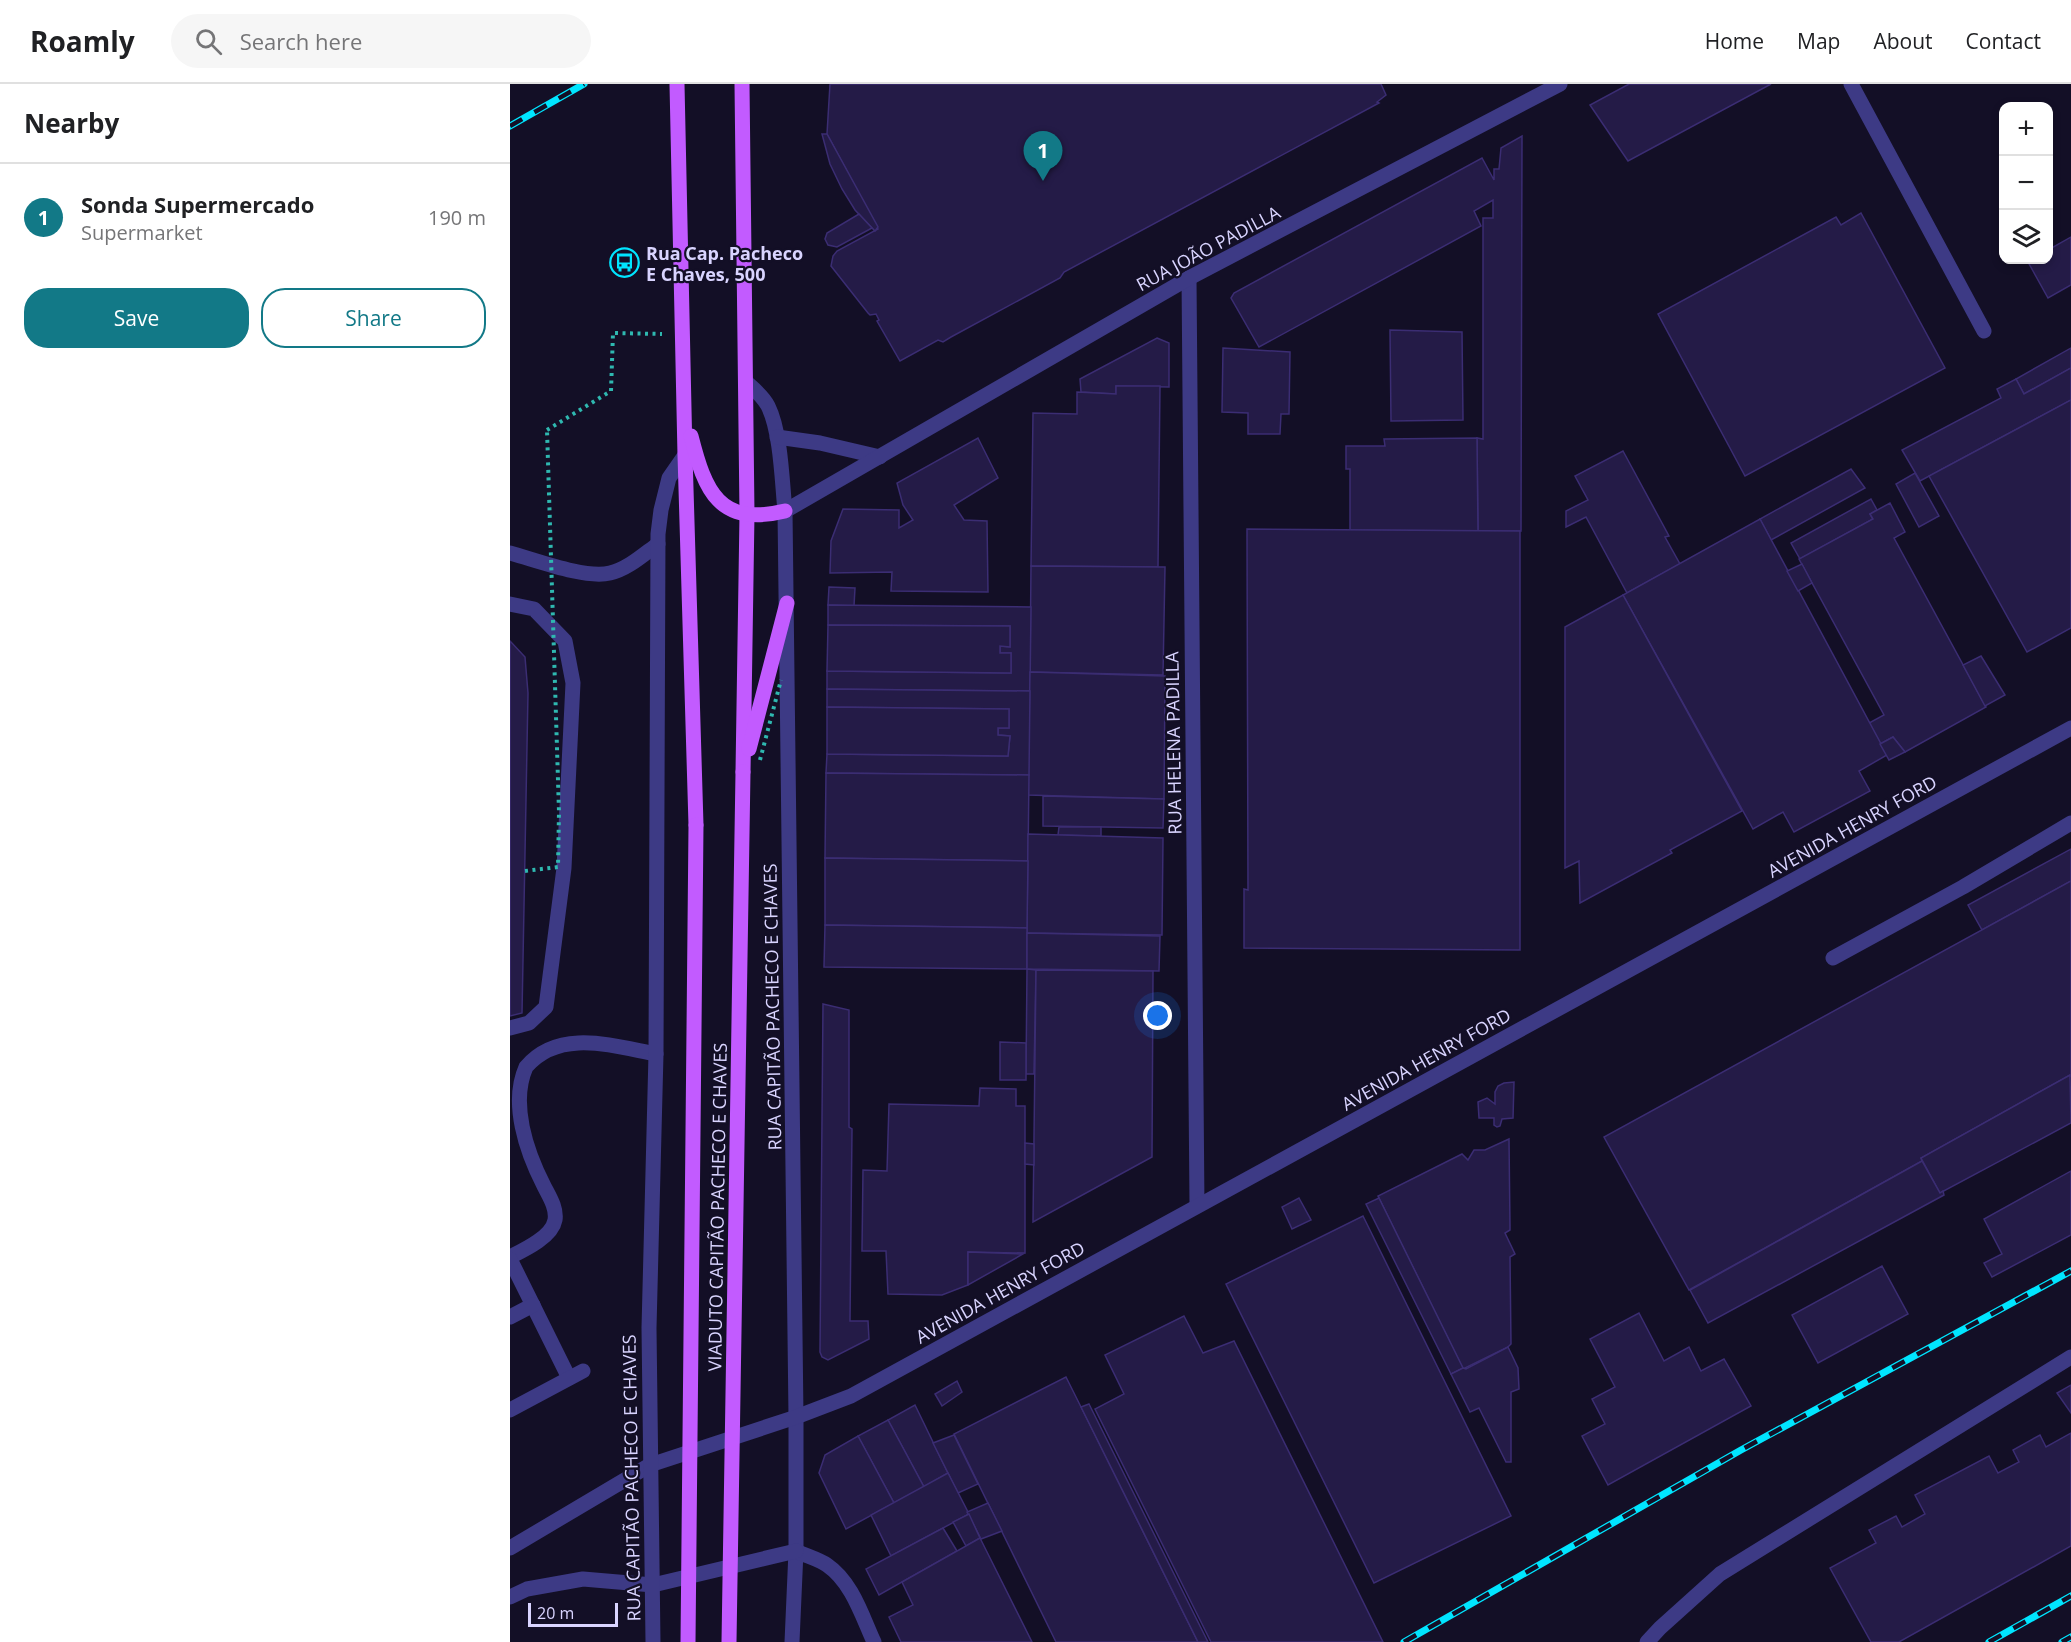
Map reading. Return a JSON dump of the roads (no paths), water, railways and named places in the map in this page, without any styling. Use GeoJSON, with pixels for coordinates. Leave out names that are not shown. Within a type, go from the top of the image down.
{"type":"FeatureCollection","features":[{"type":"Feature","properties":{"kind":"main road"},"geometry":{"type":"LineString","coordinates":[[677,84],[685,455]]}},
{"type":"Feature","properties":{"kind":"main road"},"geometry":{"type":"LineString","coordinates":[[742,84],[747,514],[743,770]]}},
{"type":"Feature","properties":{"kind":"main road"},"geometry":{"type":"LineString","coordinates":[[684,417],[708,488],[726,508],[760,516],[785,512]]}},
{"type":"Feature","properties":{"kind":"main road","name":"VIADUTO CAPITÃO PACHECO E CHAVES"},"geometry":{"type":"LineString","coordinates":[[685,455],[696,825],[688,1642]]}},
{"type":"Feature","properties":{"kind":"main road"},"geometry":{"type":"LineString","coordinates":[[743,770],[787,603]]}},
{"type":"Feature","properties":{"kind":"main road","name":"VIADUTO CAPITÃO PACHECO E CHAVES"},"geometry":{"type":"LineString","coordinates":[[729,1642],[743,770]]}},
{"type":"Feature","properties":{"kind":"street","name":"RUA JOÃO PADILLA"},"geometry":{"type":"LineString","coordinates":[[785,512],[1189,278],[1560,84]]}},
{"type":"Feature","properties":{"kind":"street"},"geometry":{"type":"LineString","coordinates":[[1851,84],[1984,331]]}},
{"type":"Feature","properties":{"kind":"street","name":"RUA HELENA PADILLA"},"geometry":{"type":"LineString","coordinates":[[1189,278],[1197,1206]]}},
{"type":"Feature","properties":{"kind":"street","name":"RUA CAPITÃO PACHECO E CHAVES"},"geometry":{"type":"LineString","coordinates":[[746,382],[768,405],[777,437],[785,512],[796,1417],[796,1551],[792,1642]]}},
{"type":"Feature","properties":{"kind":"street"},"geometry":{"type":"LineString","coordinates":[[777,437],[820,443],[880,457]]}},
{"type":"Feature","properties":{"kind":"street","name":"RUA CAPITÃO PACHECO E CHAVES"},"geometry":{"type":"LineString","coordinates":[[653,1642],[649,1317],[656,1054],[658,544],[661,510],[669,478],[685,455]]}},
{"type":"Feature","properties":{"kind":"street"},"geometry":{"type":"LineString","coordinates":[[510,553],[591,574],[610,573],[623,568],[658,544]]}},
{"type":"Feature","properties":{"kind":"street"},"geometry":{"type":"LineString","coordinates":[[510,604],[534,609],[565,641],[573,683],[564,868],[546,1007],[529,1023],[510,1028]]}},
{"type":"Feature","properties":{"kind":"street","name":"AVENIDA HENRY FORD"},"geometry":{"type":"LineString","coordinates":[[650,1465],[796,1417],[851,1396],[2071,728]]}},
{"type":"Feature","properties":{"kind":"street"},"geometry":{"type":"LineString","coordinates":[[1833,958],[1963,887],[2071,823]]}},
{"type":"Feature","properties":{"kind":"street"},"geometry":{"type":"LineString","coordinates":[[569,1378],[510,1258],[544,1235],[554,1225],[555,1218],[553,1204],[517,1129],[513,1105],[517,1084],[522,1072],[533,1058],[546,1049],[573,1042],[600,1043],[656,1054]]}},
{"type":"Feature","properties":{"kind":"street"},"geometry":{"type":"LineString","coordinates":[[510,1317],[533,1305]]}},
{"type":"Feature","properties":{"kind":"street"},"geometry":{"type":"LineString","coordinates":[[1647,1642],[1720,1574],[2071,1357]]}},
{"type":"Feature","properties":{"kind":"street"},"geometry":{"type":"LineString","coordinates":[[510,1410],[583,1371]]}},
{"type":"Feature","properties":{"kind":"street"},"geometry":{"type":"LineString","coordinates":[[510,1548],[650,1465]]}},
{"type":"Feature","properties":{"kind":"street"},"geometry":{"type":"LineString","coordinates":[[510,1597],[527,1589],[584,1579],[653,1585],[796,1551],[826,1565],[838,1575],[850,1590],[874,1642]]}},
{"type":"Feature","properties":{"kind":"railway"},"geometry":{"type":"LineString","coordinates":[[510,126],[584,84]]}},
{"type":"Feature","properties":{"kind":"railway"},"geometry":{"type":"LineString","coordinates":[[1404,1642],[1741,1450],[2071,1271]]}},
{"type":"Feature","properties":{"kind":"railway"},"geometry":{"type":"LineString","coordinates":[[1989,1642],[2071,1596]]}},
{"type":"Feature","properties":{"kind":"railway"},"geometry":{"type":"LineString","coordinates":[[2062,1642],[2071,1637]]}},
{"type":"Feature","properties":{"kind":"place","name":"Sonda Supermercado"},"geometry":{"type":"Point","coordinates":[1043,181]}},
{"type":"Feature","properties":{"kind":"place","name":"Rua Cap. Pacheco E Chaves, 500"},"geometry":{"type":"Point","coordinates":[625,263]}}]}
